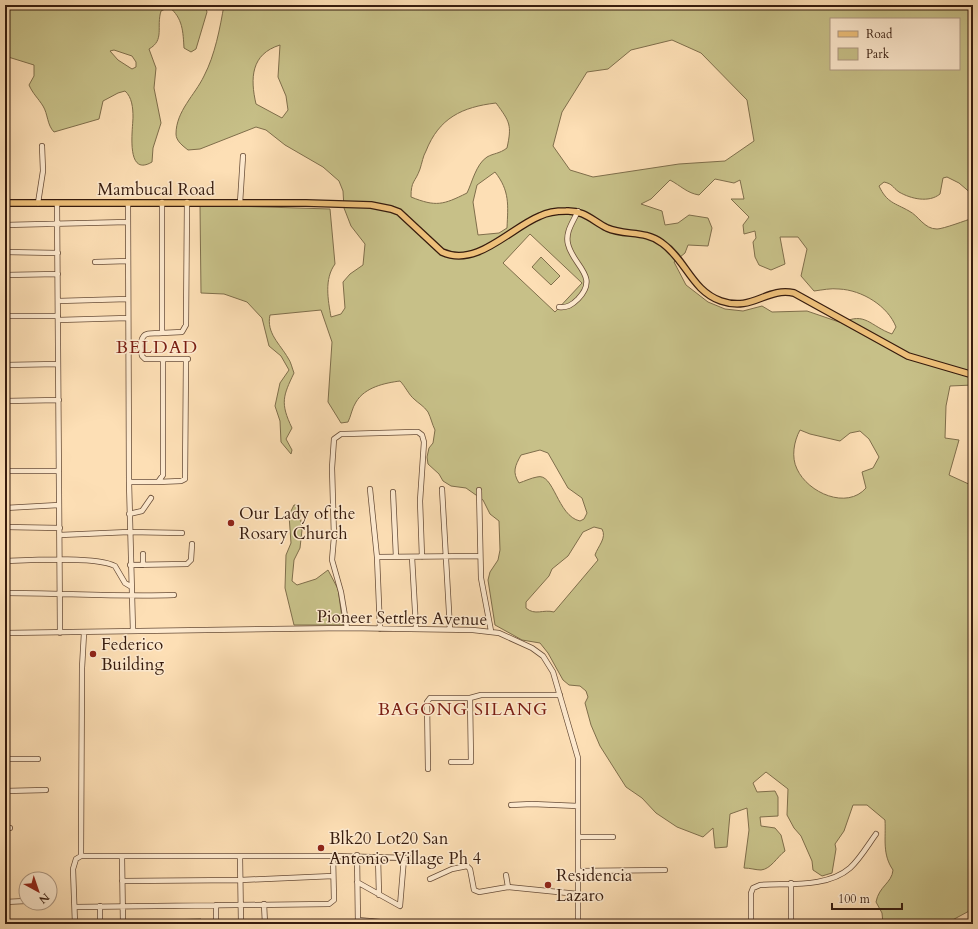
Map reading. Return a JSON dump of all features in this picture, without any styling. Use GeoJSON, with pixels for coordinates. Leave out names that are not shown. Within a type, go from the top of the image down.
{"type":"FeatureCollection","features":[{"type":"Feature","properties":{"kind":"main road","name":"Mambucal Road"},"geometry":{"type":"LineString","coordinates":[[5,203],[187,202],[371,205],[391,209],[406,217],[442,252],[451,256],[459,257],[478,252],[541,215],[568,210],[578,212]]}},
{"type":"Feature","properties":{"kind":"main road"},"geometry":{"type":"LineString","coordinates":[[578,212],[592,218],[608,228],[642,234],[662,242],[677,257],[700,289],[714,298],[740,304],[749,303],[777,292],[794,294],[902,354],[923,362],[973,375]]}},
{"type":"Feature","properties":{"kind":"street"},"geometry":{"type":"LineString","coordinates":[[38,203],[43,170],[42,146]]}},
{"type":"Feature","properties":{"kind":"street"},"geometry":{"type":"LineString","coordinates":[[240,203],[243,156]]}},
{"type":"Feature","properties":{"kind":"street"},"geometry":{"type":"LineString","coordinates":[[162,202],[162,333]]}},
{"type":"Feature","properties":{"kind":"street"},"geometry":{"type":"LineString","coordinates":[[129,482],[181,482],[185,478],[187,359],[145,359],[142,356],[140,346],[142,335],[182,332],[186,324],[187,202]]}},
{"type":"Feature","properties":{"kind":"street"},"geometry":{"type":"LineString","coordinates":[[57,203],[60,633]]}},
{"type":"Feature","properties":{"kind":"street"},"geometry":{"type":"LineString","coordinates":[[128,203],[129,532],[133,631]]}},
{"type":"Feature","properties":{"kind":"street"},"geometry":{"type":"LineString","coordinates":[[559,307],[568,307],[573,304],[582,294],[587,282],[586,274],[571,251],[568,243],[570,227],[578,212]]}},
{"type":"Feature","properties":{"kind":"street"},"geometry":{"type":"LineString","coordinates":[[5,225],[128,222]]}},
{"type":"Feature","properties":{"kind":"street"},"geometry":{"type":"LineString","coordinates":[[5,252],[58,253]]}},
{"type":"Feature","properties":{"kind":"street"},"geometry":{"type":"LineString","coordinates":[[95,262],[128,261]]}},
{"type":"Feature","properties":{"kind":"street"},"geometry":{"type":"LineString","coordinates":[[5,275],[58,274]]}},
{"type":"Feature","properties":{"kind":"street"},"geometry":{"type":"LineString","coordinates":[[58,301],[128,299]]}},
{"type":"Feature","properties":{"kind":"street"},"geometry":{"type":"LineString","coordinates":[[5,316],[128,318]]}},
{"type":"Feature","properties":{"kind":"street"},"geometry":{"type":"LineString","coordinates":[[128,346],[140,346]]}},
{"type":"Feature","properties":{"kind":"street"},"geometry":{"type":"LineString","coordinates":[[158,482],[163,475],[163,359]]}},
{"type":"Feature","properties":{"kind":"street"},"geometry":{"type":"LineString","coordinates":[[5,365],[58,364]]}},
{"type":"Feature","properties":{"kind":"street"},"geometry":{"type":"LineString","coordinates":[[5,401],[59,400]]}},
{"type":"Feature","properties":{"kind":"street"},"geometry":{"type":"LineString","coordinates":[[347,628],[341,592],[332,560],[334,527],[332,468],[334,439],[338,436],[345,434],[414,432],[418,432],[422,435],[424,442],[420,501],[422,557]]}},
{"type":"Feature","properties":{"kind":"street"},"geometry":{"type":"LineString","coordinates":[[5,471],[59,471]]}},
{"type":"Feature","properties":{"kind":"street"},"geometry":{"type":"LineString","coordinates":[[370,488],[377,557],[380,628]]}},
{"type":"Feature","properties":{"kind":"street"},"geometry":{"type":"LineString","coordinates":[[442,489],[450,630]]}},
{"type":"Feature","properties":{"kind":"street"},"geometry":{"type":"LineString","coordinates":[[479,490],[480,556],[484,597],[491,631]]}},
{"type":"Feature","properties":{"kind":"street"},"geometry":{"type":"LineString","coordinates":[[393,492],[396,557]]}},
{"type":"Feature","properties":{"kind":"street"},"geometry":{"type":"LineString","coordinates":[[129,514],[142,511],[150,498]]}},
{"type":"Feature","properties":{"kind":"street"},"geometry":{"type":"LineString","coordinates":[[5,508],[59,505]]}},
{"type":"Feature","properties":{"kind":"street"},"geometry":{"type":"LineString","coordinates":[[5,527],[60,528]]}},
{"type":"Feature","properties":{"kind":"street"},"geometry":{"type":"LineString","coordinates":[[60,535],[129,532],[182,533]]}},
{"type":"Feature","properties":{"kind":"street"},"geometry":{"type":"LineString","coordinates":[[130,565],[187,564],[190,560],[192,544]]}},
{"type":"Feature","properties":{"kind":"street"},"geometry":{"type":"LineString","coordinates":[[143,554],[143,565]]}},
{"type":"Feature","properties":{"kind":"street"},"geometry":{"type":"LineString","coordinates":[[377,557],[480,556]]}},
{"type":"Feature","properties":{"kind":"street"},"geometry":{"type":"LineString","coordinates":[[412,557],[416,628]]}},
{"type":"Feature","properties":{"kind":"street"},"geometry":{"type":"LineString","coordinates":[[5,561],[60,560],[111,564],[118,569],[125,583],[130,586]]}},
{"type":"Feature","properties":{"kind":"street"},"geometry":{"type":"LineString","coordinates":[[5,593],[60,593],[131,597],[174,595]]}},
{"type":"Feature","properties":{"kind":"street","name":"Pioneer Settlers Avenue"},"geometry":{"type":"LineString","coordinates":[[5,633],[416,628],[491,631],[508,636],[543,656],[553,672],[578,758],[578,924]]}},
{"type":"Feature","properties":{"kind":"street"},"geometry":{"type":"LineString","coordinates":[[81,856],[82,668],[84,632]]}},
{"type":"Feature","properties":{"kind":"street"},"geometry":{"type":"LineString","coordinates":[[428,769],[428,699],[433,697],[470,698],[481,695],[560,695]]}},
{"type":"Feature","properties":{"kind":"street"},"geometry":{"type":"LineString","coordinates":[[451,762],[471,762],[470,698]]}},
{"type":"Feature","properties":{"kind":"street"},"geometry":{"type":"LineString","coordinates":[[5,760],[38,759]]}},
{"type":"Feature","properties":{"kind":"street"},"geometry":{"type":"LineString","coordinates":[[5,791],[46,790]]}},
{"type":"Feature","properties":{"kind":"street"},"geometry":{"type":"LineString","coordinates":[[511,805],[538,804],[578,806]]}},
{"type":"Feature","properties":{"kind":"street"},"geometry":{"type":"LineString","coordinates":[[751,924],[751,893],[753,888],[760,885],[821,881],[840,875],[853,864],[876,834]]}},
{"type":"Feature","properties":{"kind":"street"},"geometry":{"type":"LineString","coordinates":[[578,837],[614,837]]}},
{"type":"Feature","properties":{"kind":"street"},"geometry":{"type":"LineString","coordinates":[[357,855],[358,922],[399,922],[403,924]]}},
{"type":"Feature","properties":{"kind":"street"},"geometry":{"type":"LineString","coordinates":[[75,924],[73,869],[76,860],[81,856],[240,857],[357,855],[410,858]]}},
{"type":"Feature","properties":{"kind":"street"},"geometry":{"type":"LineString","coordinates":[[75,907],[332,903],[334,896],[333,856]]}},
{"type":"Feature","properties":{"kind":"street"},"geometry":{"type":"LineString","coordinates":[[122,857],[123,924]]}},
{"type":"Feature","properties":{"kind":"street"},"geometry":{"type":"LineString","coordinates":[[240,857],[241,924]]}},
{"type":"Feature","properties":{"kind":"street"},"geometry":{"type":"LineString","coordinates":[[378,857],[379,895]]}},
{"type":"Feature","properties":{"kind":"street"},"geometry":{"type":"LineString","coordinates":[[357,882],[400,906],[404,858]]}},
{"type":"Feature","properties":{"kind":"street"},"geometry":{"type":"LineString","coordinates":[[430,879],[465,866],[470,869],[475,891],[508,887],[578,894]]}},
{"type":"Feature","properties":{"kind":"street"},"geometry":{"type":"LineString","coordinates":[[578,872],[666,870]]}},
{"type":"Feature","properties":{"kind":"street"},"geometry":{"type":"LineString","coordinates":[[506,875],[508,887]]}},
{"type":"Feature","properties":{"kind":"street"},"geometry":{"type":"LineString","coordinates":[[122,881],[241,880],[333,876]]}},
{"type":"Feature","properties":{"kind":"street"},"geometry":{"type":"LineString","coordinates":[[791,883],[791,924]]}},
{"type":"Feature","properties":{"kind":"street"},"geometry":{"type":"LineString","coordinates":[[5,902],[18,901]]}},
{"type":"Feature","properties":{"kind":"street"},"geometry":{"type":"LineString","coordinates":[[264,904],[265,924]]}},
{"type":"Feature","properties":{"kind":"street"},"geometry":{"type":"LineString","coordinates":[[216,905],[216,924]]}},
{"type":"Feature","properties":{"kind":"street"},"geometry":{"type":"LineString","coordinates":[[100,906],[100,924]]}},
{"type":"Feature","properties":{"kind":"street"},"geometry":{"type":"LineString","coordinates":[[823,924],[866,923]]}},
{"type":"Feature","properties":{"kind":"green space"},"geometry":{"type":"Polygon","coordinates":[[[5,5],[205,5],[207,12],[196,49],[191,52],[184,48],[183,31],[180,21],[174,11],[169,7],[161,11],[159,37],[157,42],[149,49],[156,68],[154,88],[161,123],[153,148],[152,162],[143,165],[138,163],[134,158],[132,150],[132,106],[131,99],[125,91],[103,101],[99,119],[54,132],[50,126],[43,106],[29,85],[34,76],[34,65],[5,56],[5,5]],[[114,50],[110,51],[118,60],[132,69],[136,67],[136,62],[132,56],[114,50]]]}},
{"type":"Feature","properties":{"kind":"green space"},"geometry":{"type":"Polygon","coordinates":[[[224,5],[973,5],[973,195],[959,183],[947,177],[943,178],[940,194],[936,197],[925,199],[909,197],[884,182],[879,186],[888,199],[913,213],[929,227],[937,229],[944,228],[973,218],[973,385],[950,386],[946,406],[945,438],[959,440],[949,475],[973,486],[973,907],[971,910],[945,924],[883,924],[882,913],[876,902],[893,870],[887,858],[886,852],[885,820],[867,805],[853,805],[844,831],[835,844],[836,849],[832,873],[822,876],[813,870],[812,861],[801,836],[794,828],[787,815],[788,789],[766,772],[753,783],[757,792],[775,791],[778,797],[778,816],[760,817],[761,826],[775,828],[781,835],[785,851],[771,865],[761,870],[744,868],[749,830],[747,808],[730,814],[727,847],[715,848],[713,828],[703,837],[677,827],[656,813],[642,798],[626,787],[600,746],[591,725],[585,703],[588,697],[586,691],[580,686],[569,685],[563,680],[548,653],[540,643],[522,640],[495,625],[488,580],[490,572],[498,560],[500,550],[499,521],[490,514],[483,500],[466,488],[451,486],[443,481],[439,474],[428,464],[427,457],[429,448],[433,443],[435,430],[429,414],[423,406],[412,397],[400,381],[394,382],[370,389],[360,397],[355,404],[348,422],[341,423],[328,402],[332,342],[321,310],[270,315],[270,327],[274,338],[291,363],[294,373],[287,388],[284,400],[284,406],[292,428],[286,439],[292,450],[291,454],[281,442],[280,421],[275,406],[280,383],[289,370],[281,356],[269,346],[262,318],[247,302],[224,294],[201,293],[200,205],[330,209],[335,264],[329,276],[328,283],[328,297],[331,317],[341,314],[345,308],[343,282],[350,274],[363,265],[365,244],[351,226],[344,208],[343,191],[339,181],[323,167],[285,145],[266,130],[256,127],[200,149],[188,150],[178,141],[176,134],[179,118],[208,68],[217,41],[224,5]],[[672,40],[631,50],[608,69],[587,72],[562,112],[553,146],[570,170],[593,177],[679,164],[725,161],[754,141],[747,100],[701,53],[672,40]],[[280,45],[263,54],[255,68],[253,76],[254,94],[256,104],[282,118],[288,110],[286,96],[278,77],[280,45]],[[496,103],[462,111],[445,122],[431,140],[413,184],[411,197],[427,202],[439,203],[452,200],[467,193],[477,169],[483,160],[507,148],[509,124],[496,103]],[[495,172],[477,185],[473,202],[478,235],[499,233],[507,228],[508,205],[506,192],[495,172]],[[715,179],[699,195],[687,191],[670,180],[651,199],[641,204],[662,211],[665,225],[678,223],[689,215],[708,218],[712,228],[708,246],[688,245],[685,253],[674,262],[686,285],[708,302],[725,309],[743,311],[762,306],[772,312],[807,311],[842,323],[850,320],[862,319],[892,334],[896,327],[892,319],[881,306],[873,300],[848,290],[830,289],[814,291],[801,276],[807,249],[798,237],[780,237],[785,264],[771,270],[759,265],[755,257],[753,242],[756,238],[755,231],[744,234],[743,225],[749,217],[731,199],[744,199],[740,180],[734,183],[715,179]],[[530,234],[503,263],[555,312],[582,283],[530,234]],[[800,430],[796,439],[794,459],[802,478],[810,485],[828,496],[839,498],[849,498],[866,488],[862,472],[873,468],[879,457],[869,439],[860,431],[850,433],[840,441],[810,434],[800,430]],[[540,450],[521,455],[515,469],[519,483],[535,477],[543,477],[548,481],[566,511],[572,517],[580,521],[584,519],[587,513],[582,498],[568,488],[548,453],[540,450]],[[594,527],[583,532],[568,556],[552,569],[549,576],[526,602],[526,608],[533,612],[554,612],[598,560],[595,555],[603,539],[602,529],[594,527]]]}},
{"type":"Feature","properties":{"kind":"green space"},"geometry":{"type":"Polygon","coordinates":[[[541,257],[560,276],[551,285],[532,267],[541,257]]]}},
{"type":"Feature","properties":{"kind":"green space"},"geometry":{"type":"Polygon","coordinates":[[[294,505],[299,505],[302,530],[300,548],[294,560],[292,581],[297,585],[316,579],[328,570],[338,589],[343,625],[294,625],[285,588],[286,555],[291,543],[289,515],[294,505]]]}},
{"type":"Feature","properties":{"kind":"green space"},"geometry":{"type":"Polygon","coordinates":[[[201,919],[202,924],[138,924],[138,921],[201,919]]]}},
{"type":"Feature","properties":{"kind":"place","name":"Our Lady of the Rosary Church"},"geometry":{"type":"Point","coordinates":[231,523]}},
{"type":"Feature","properties":{"kind":"place","name":"Federico Building"},"geometry":{"type":"Point","coordinates":[93,654]}},
{"type":"Feature","properties":{"kind":"place","name":"Blk20 Lot20 San Antonio Village Ph 4"},"geometry":{"type":"Point","coordinates":[321,848]}},
{"type":"Feature","properties":{"kind":"place","name":"Residencia Lazaro"},"geometry":{"type":"Point","coordinates":[548,885]}},
{"type":"Feature","properties":{"kind":"district","name":"BELDAD"},"geometry":{"type":"Point","coordinates":[157,347]}},
{"type":"Feature","properties":{"kind":"district","name":"BAGONG SILANG"},"geometry":{"type":"Point","coordinates":[463,709]}}]}
